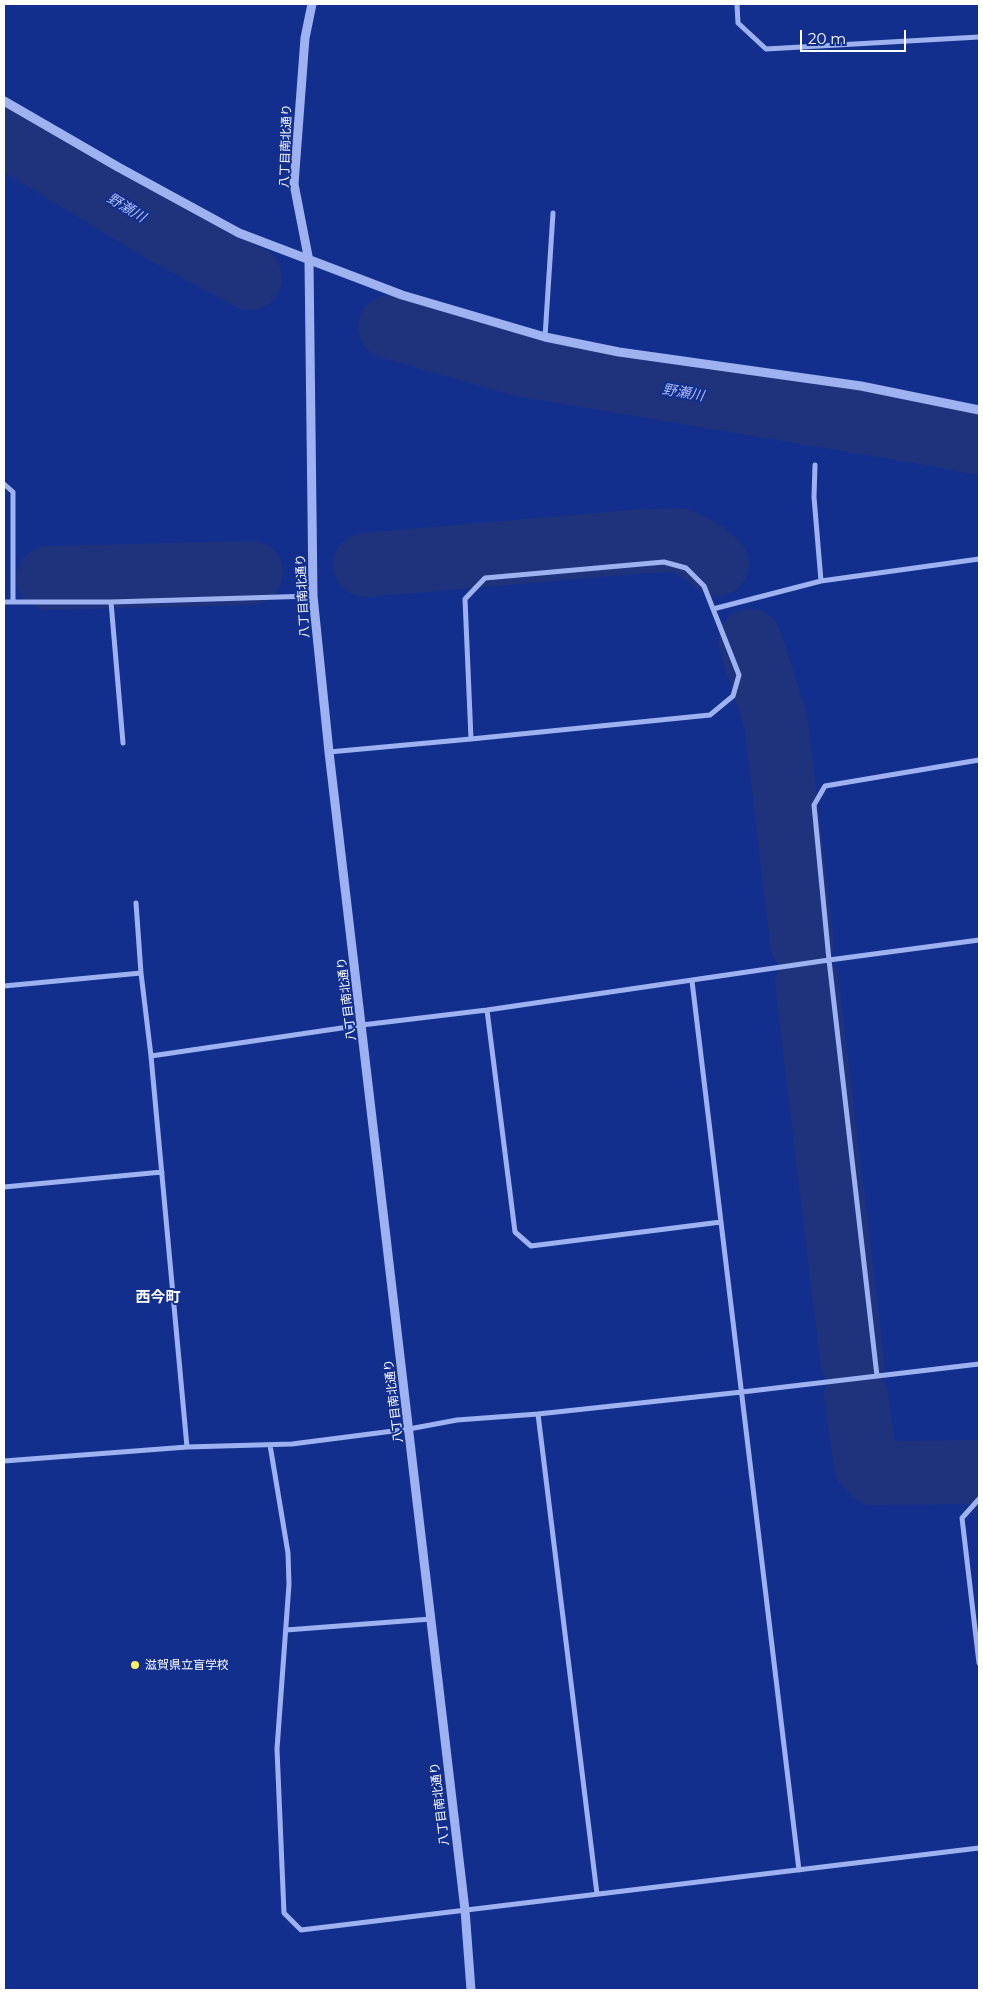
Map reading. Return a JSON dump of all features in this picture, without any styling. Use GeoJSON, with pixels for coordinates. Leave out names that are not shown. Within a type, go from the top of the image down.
{"type":"FeatureCollection","features":[{"type":"Feature","properties":{"kind":"street","name":"八丁目南北通り"},"geometry":{"type":"LineString","coordinates":[[312,4],[305,38],[294,184],[309,261],[314,596],[329,752],[465,1910],[471,1990]]}},
{"type":"Feature","properties":{"kind":"street"},"geometry":{"type":"LineString","coordinates":[[737,4],[738,23],[766,49],[979,38]]}},
{"type":"Feature","properties":{"kind":"street"},"geometry":{"type":"LineString","coordinates":[[4,101],[118,167],[239,233],[402,295],[545,337],[619,352],[861,386],[979,410]]}},
{"type":"Feature","properties":{"kind":"street"},"geometry":{"type":"LineString","coordinates":[[545,337],[553,213]]}},
{"type":"Feature","properties":{"kind":"street"},"geometry":{"type":"LineString","coordinates":[[815,465],[814,497],[821,581]]}},
{"type":"Feature","properties":{"kind":"street"},"geometry":{"type":"LineString","coordinates":[[4,484],[13,492],[13,602]]}},
{"type":"Feature","properties":{"kind":"street"},"geometry":{"type":"LineString","coordinates":[[713,609],[821,581],[979,559]]}},
{"type":"Feature","properties":{"kind":"street"},"geometry":{"type":"LineString","coordinates":[[329,752],[471,739],[710,715],[733,696],[739,675],[704,586],[686,568],[664,562],[485,578],[465,599],[471,739]]}},
{"type":"Feature","properties":{"kind":"street"},"geometry":{"type":"LineString","coordinates":[[4,602],[111,602],[314,596]]}},
{"type":"Feature","properties":{"kind":"street"},"geometry":{"type":"LineString","coordinates":[[111,602],[123,743]]}},
{"type":"Feature","properties":{"kind":"street"},"geometry":{"type":"LineString","coordinates":[[877,1376],[829,960],[814,805],[825,786],[979,760]]}},
{"type":"Feature","properties":{"kind":"street"},"geometry":{"type":"LineString","coordinates":[[136,903],[141,973],[151,1056],[187,1448]]}},
{"type":"Feature","properties":{"kind":"street"},"geometry":{"type":"LineString","coordinates":[[151,1056],[979,940]]}},
{"type":"Feature","properties":{"kind":"street"},"geometry":{"type":"LineString","coordinates":[[4,986],[141,973]]}},
{"type":"Feature","properties":{"kind":"street"},"geometry":{"type":"LineString","coordinates":[[692,981],[799,1870]]}},
{"type":"Feature","properties":{"kind":"street"},"geometry":{"type":"LineString","coordinates":[[487,1010],[515,1232],[531,1246],[720,1222]]}},
{"type":"Feature","properties":{"kind":"street"},"geometry":{"type":"LineString","coordinates":[[4,1187],[162,1172]]}},
{"type":"Feature","properties":{"kind":"street"},"geometry":{"type":"LineString","coordinates":[[4,1461],[187,1448],[292,1444],[409,1429],[457,1420],[538,1414],[979,1364]]}},
{"type":"Feature","properties":{"kind":"street"},"geometry":{"type":"LineString","coordinates":[[538,1414],[597,1894]]}},
{"type":"Feature","properties":{"kind":"street"},"geometry":{"type":"LineString","coordinates":[[270,1445],[288,1553],[289,1584],[277,1749],[284,1913],[301,1930],[979,1848]]}},
{"type":"Feature","properties":{"kind":"street"},"geometry":{"type":"LineString","coordinates":[[979,1499],[962,1518],[979,1663]]}},
{"type":"Feature","properties":{"kind":"street"},"geometry":{"type":"LineString","coordinates":[[286,1630],[431,1619]]}},
{"type":"Feature","properties":{"kind":"waterway","name":"野瀬川"},"geometry":{"type":"LineString","coordinates":[[4,135],[169,235],[250,278]]}},
{"type":"Feature","properties":{"kind":"waterway","name":"野瀬川"},"geometry":{"type":"LineString","coordinates":[[390,327],[523,365],[979,443]]}},
{"type":"Feature","properties":{"kind":"waterway"},"geometry":{"type":"LineString","coordinates":[[365,565],[645,541],[679,540],[704,553],[717,564]]}},
{"type":"Feature","properties":{"kind":"waterway"},"geometry":{"type":"LineString","coordinates":[[48,578],[251,573]]}},
{"type":"Feature","properties":{"kind":"waterway"},"geometry":{"type":"LineString","coordinates":[[750,641],[776,722],[802,943]]}},
{"type":"Feature","properties":{"kind":"waterway"},"geometry":{"type":"LineString","coordinates":[[807,983],[852,1360]]}},
{"type":"Feature","properties":{"kind":"waterway"},"geometry":{"type":"LineString","coordinates":[[856,1397],[866,1465],[874,1473],[979,1472]]}},
{"type":"Feature","properties":{"kind":"place","name":"滋賀県立盲学校"},"geometry":{"type":"Point","coordinates":[135,1665]}},
{"type":"Feature","properties":{"kind":"district","name":"西今町"},"geometry":{"type":"Point","coordinates":[158,1298]}}]}
